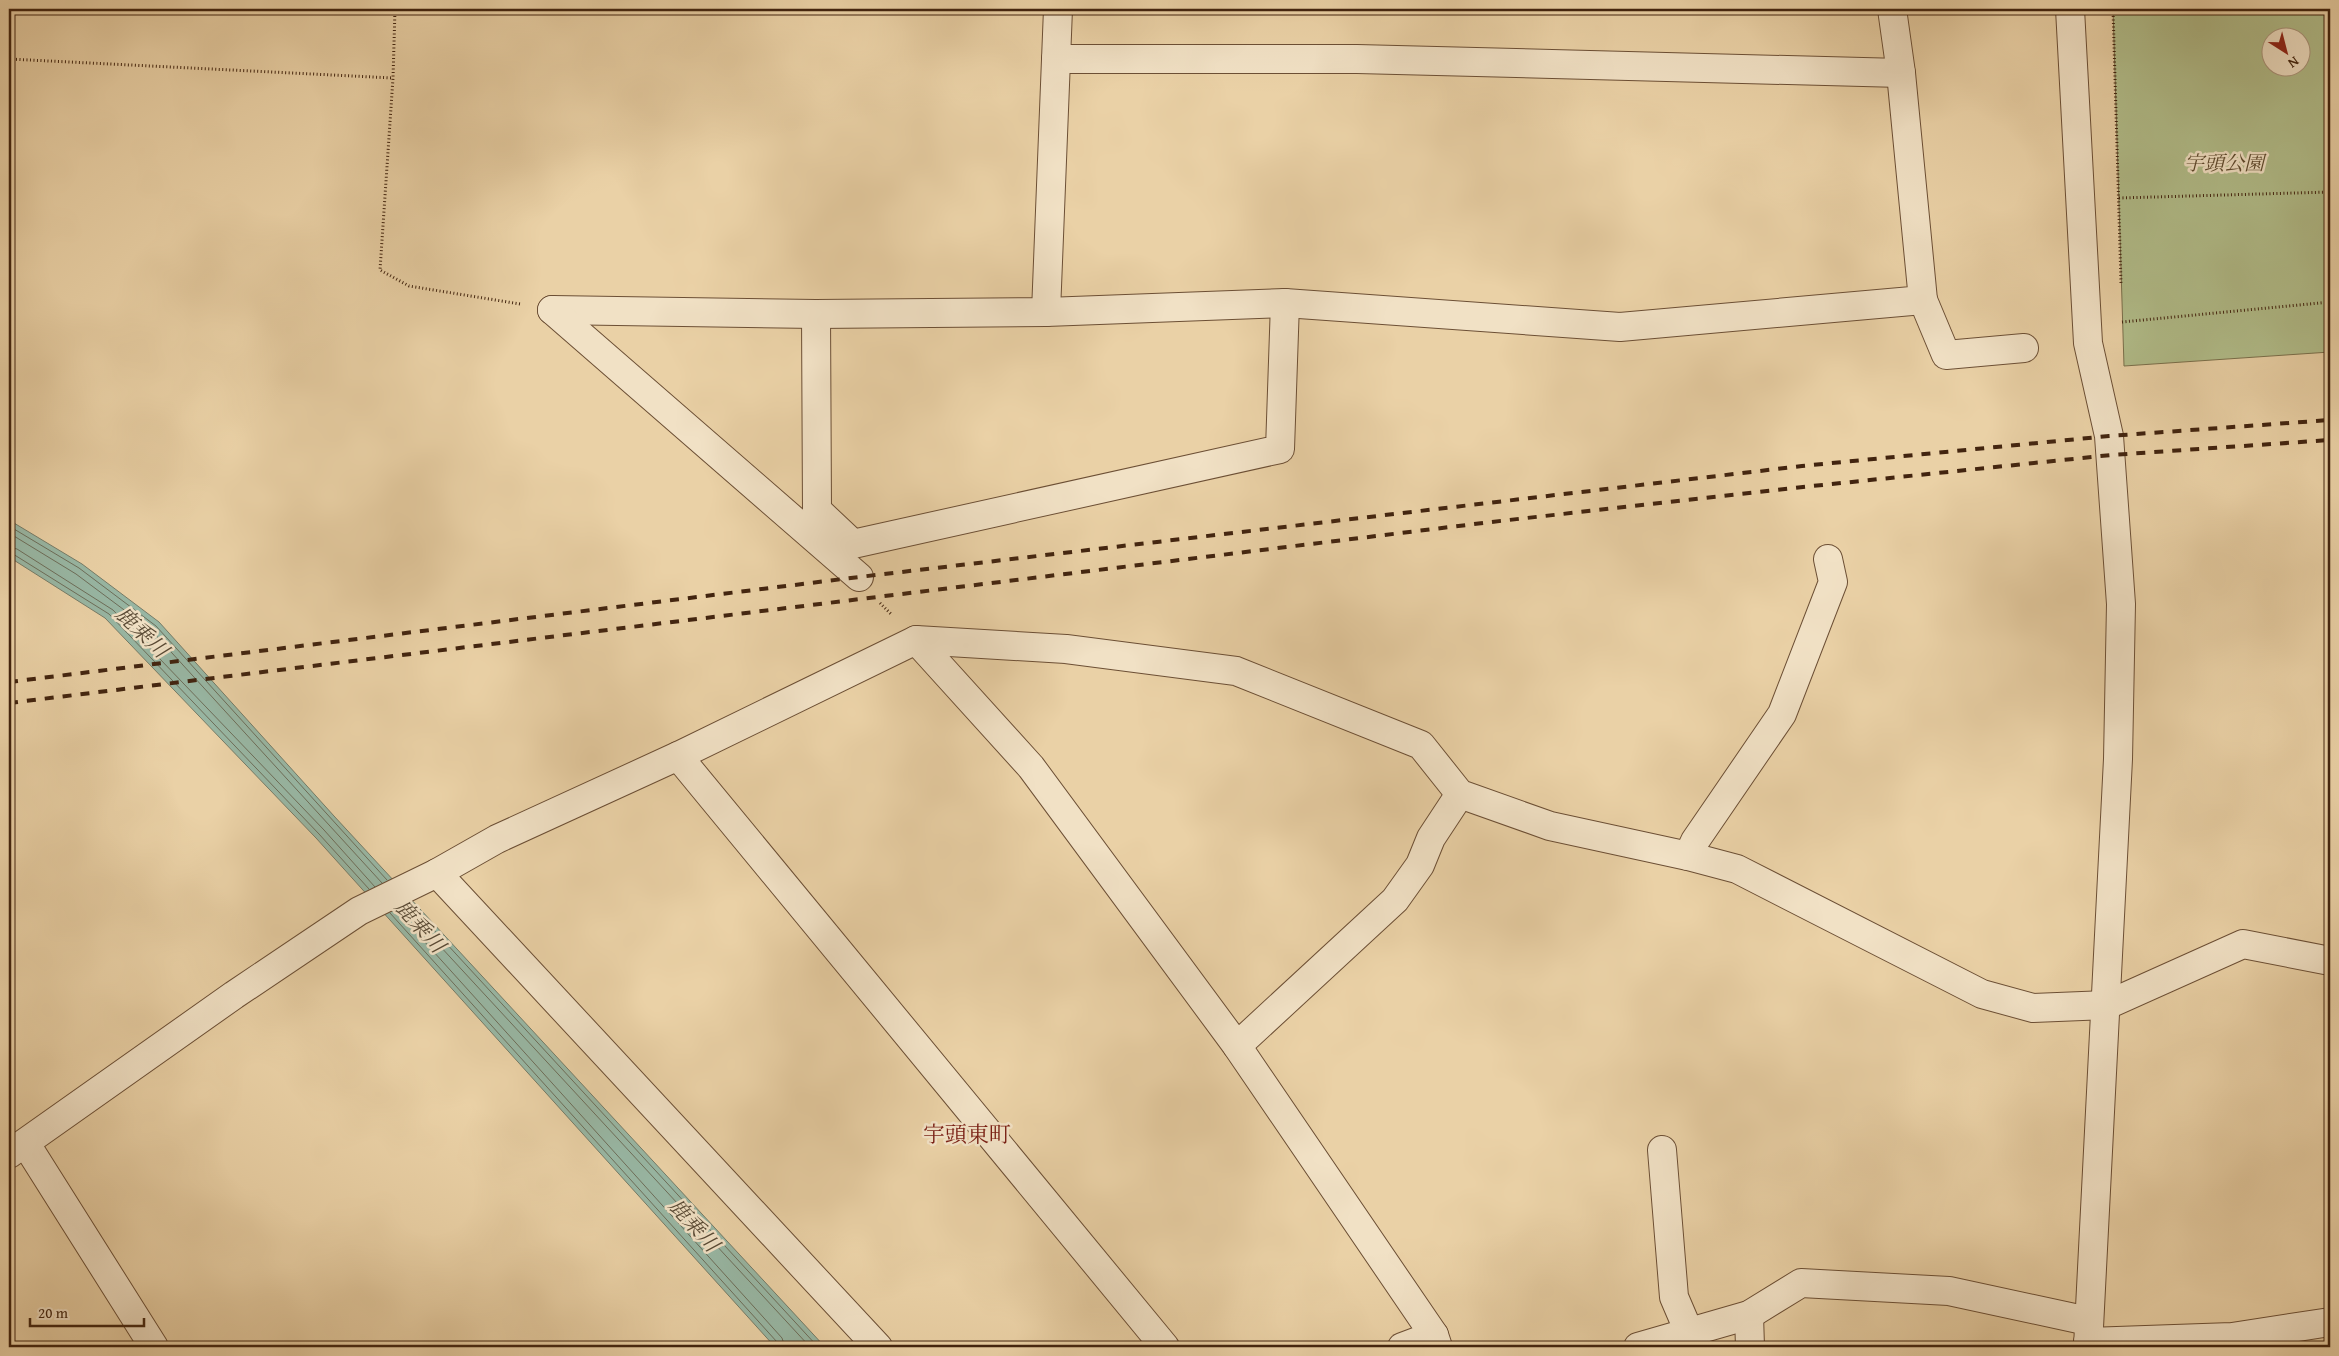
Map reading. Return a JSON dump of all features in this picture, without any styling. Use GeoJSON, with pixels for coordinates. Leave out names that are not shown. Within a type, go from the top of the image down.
{"type":"FeatureCollection","features":[{"type":"Feature","properties":{"kind":"street"},"geometry":{"type":"LineString","coordinates":[[1046,312],[1058,9]]}},
{"type":"Feature","properties":{"kind":"street"},"geometry":{"type":"LineString","coordinates":[[1892,9],[1902,74],[1923,300],[1946,355],[2024,348]]}},
{"type":"Feature","properties":{"kind":"street"},"geometry":{"type":"LineString","coordinates":[[2070,9],[2088,343],[2109,436],[2121,604],[2118,759],[2107,1005],[2088,1337]]}},
{"type":"Feature","properties":{"kind":"street"},"geometry":{"type":"LineString","coordinates":[[1056,59],[1357,59],[1902,74]]}},
{"type":"Feature","properties":{"kind":"street"},"geometry":{"type":"LineString","coordinates":[[552,310],[816,314],[1046,312],[1285,303],[1620,328],[1923,300]]}},
{"type":"Feature","properties":{"kind":"street"},"geometry":{"type":"LineString","coordinates":[[816,314],[817,510],[853,544],[1280,449],[1285,303]]}},
{"type":"Feature","properties":{"kind":"street"},"geometry":{"type":"LineString","coordinates":[[552,310],[858,577]]}},
{"type":"Feature","properties":{"kind":"street"},"geometry":{"type":"LineString","coordinates":[[1688,856],[1695,841],[1782,714],[1833,582],[1828,559]]}},
{"type":"Feature","properties":{"kind":"street"},"geometry":{"type":"LineString","coordinates":[[154,1347],[17,1149],[234,995],[359,911],[437,873],[497,839],[678,756],[916,640],[1066,649],[1236,672],[1421,745],[1460,794],[1550,826],[1688,856],[1737,869],[1982,994],[2033,1008],[2107,1005],[2243,944],[2330,961]]}},
{"type":"Feature","properties":{"kind":"street"},"geometry":{"type":"LineString","coordinates":[[916,640],[1031,767],[1237,1046],[1436,1341],[1402,1347]]}},
{"type":"Feature","properties":{"kind":"street"},"geometry":{"type":"LineString","coordinates":[[678,756],[1165,1347]]}},
{"type":"Feature","properties":{"kind":"street"},"geometry":{"type":"LineString","coordinates":[[1237,1046],[1395,900],[1420,865],[1431,838],[1460,794]]}},
{"type":"Feature","properties":{"kind":"street"},"geometry":{"type":"LineString","coordinates":[[437,873],[878,1347]]}},
{"type":"Feature","properties":{"kind":"street"},"geometry":{"type":"LineString","coordinates":[[1662,1150],[1674,1297],[1689,1332]]}},
{"type":"Feature","properties":{"kind":"street"},"geometry":{"type":"LineString","coordinates":[[1638,1347],[1749,1315],[1800,1283],[1949,1291],[2088,1337],[2232,1337],[2330,1322]]}},
{"type":"Feature","properties":{"kind":"street"},"geometry":{"type":"LineString","coordinates":[[1749,1315],[1750,1347]]}},
{"type":"Feature","properties":{"kind":"path"},"geometry":{"type":"LineString","coordinates":[[395,9],[393,78],[380,270],[409,286],[552,310]]}},
{"type":"Feature","properties":{"kind":"path"},"geometry":{"type":"LineString","coordinates":[[2113,9],[2121,284]]}},
{"type":"Feature","properties":{"kind":"path"},"geometry":{"type":"LineString","coordinates":[[9,59],[393,78]]}},
{"type":"Feature","properties":{"kind":"path"},"geometry":{"type":"LineString","coordinates":[[2119,198],[2330,192]]}},
{"type":"Feature","properties":{"kind":"path"},"geometry":{"type":"LineString","coordinates":[[2122,313],[2122,323],[2330,302]]}},
{"type":"Feature","properties":{"kind":"path"},"geometry":{"type":"LineString","coordinates":[[858,577],[874,597],[916,640]]}},
{"type":"Feature","properties":{"kind":"green space","name":"宇頭公園"},"geometry":{"type":"Polygon","coordinates":[[[2113,9],[2330,9],[2330,352],[2124,366],[2113,9]]]}},
{"type":"Feature","properties":{"kind":"water","name":"鹿乗川"},"geometry":{"type":"Polygon","coordinates":[[[9,520],[82,564],[159,622],[334,816],[825,1347],[775,1347],[316,838],[105,618],[9,557],[9,520]]]}},
{"type":"Feature","properties":{"kind":"railway"},"geometry":{"type":"LineString","coordinates":[[9,682],[859,577],[1802,466],[2109,436],[2330,420]]}},
{"type":"Feature","properties":{"kind":"railway"},"geometry":{"type":"LineString","coordinates":[[9,703],[1491,522],[2111,455],[2330,440]]}},
{"type":"Feature","properties":{"kind":"district","name":"宇頭東町"},"geometry":{"type":"Point","coordinates":[967,1134]}}]}
